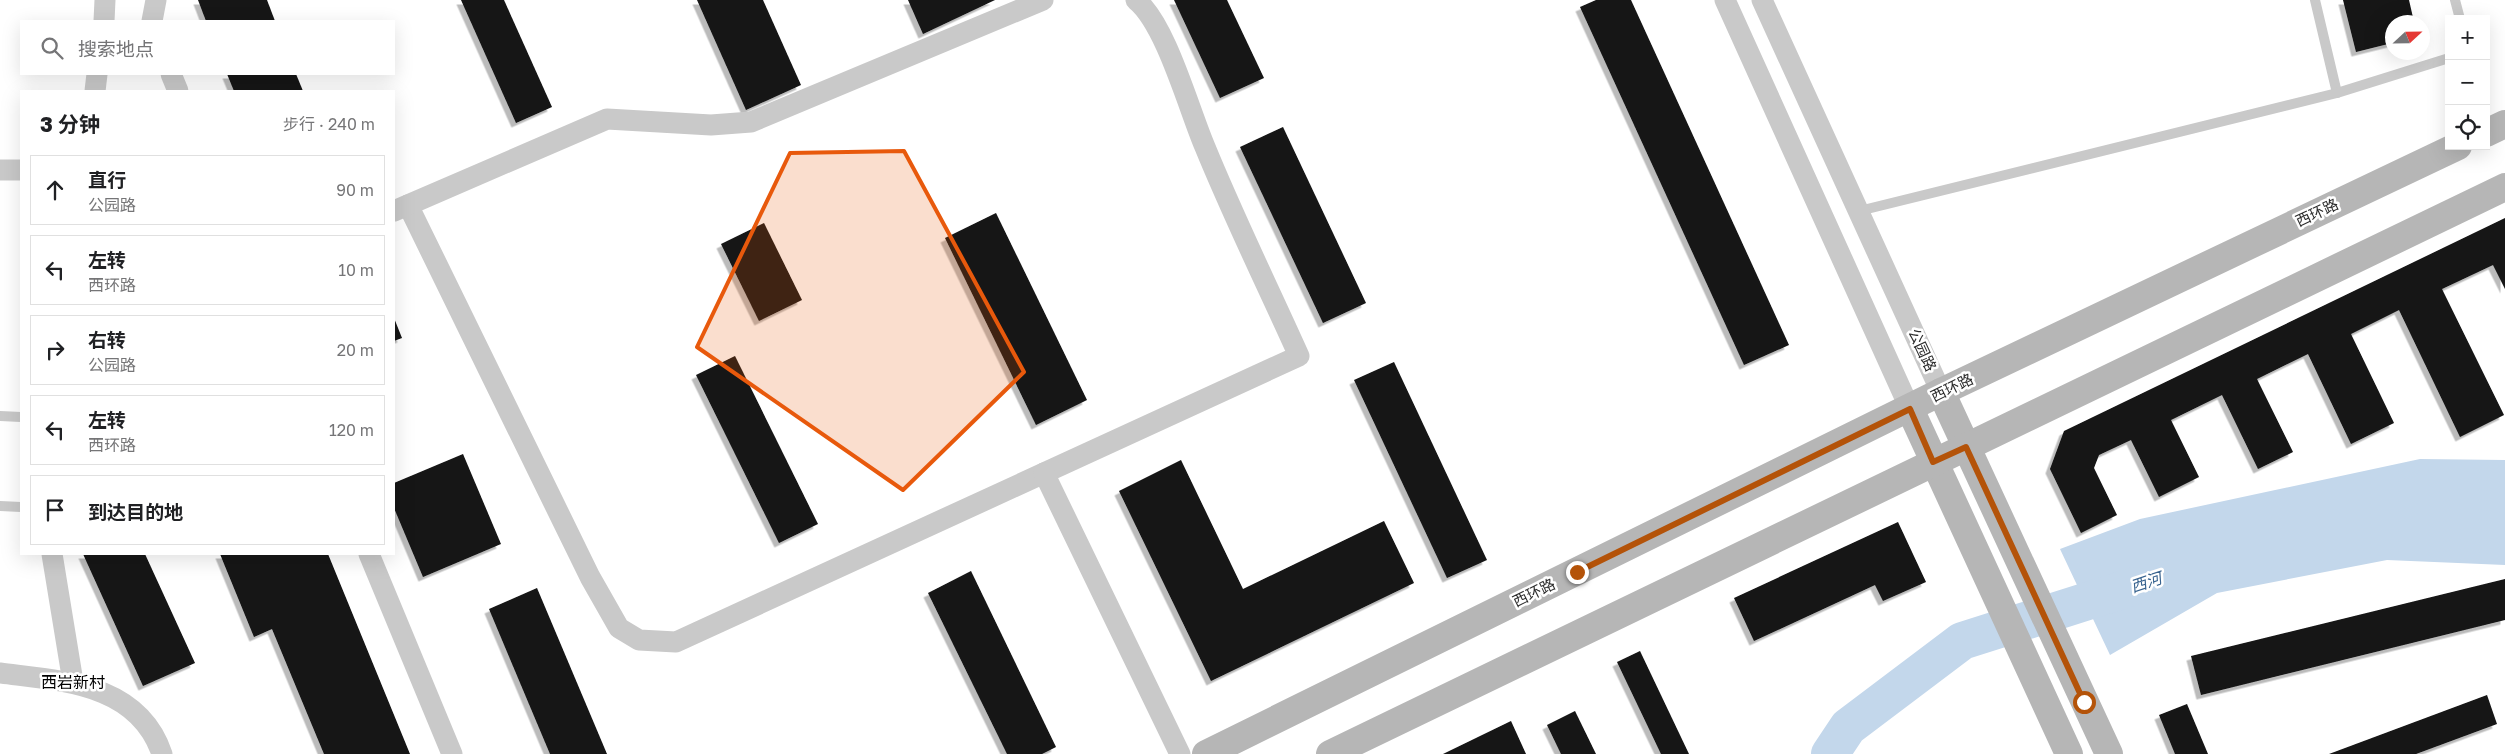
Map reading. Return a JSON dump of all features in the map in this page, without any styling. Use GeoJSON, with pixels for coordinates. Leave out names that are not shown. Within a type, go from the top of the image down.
{"type":"FeatureCollection","features":[{"type":"Feature","properties":{"kind":"main road"},"geometry":{"type":"LineString","coordinates":[[2490,131],[2505,124]]}},
{"type":"Feature","properties":{"kind":"main road","name":"西环路"},"geometry":{"type":"LineString","coordinates":[[1206,754],[1910,409],[1941,392],[2450,150]]}},
{"type":"Feature","properties":{"kind":"main road"},"geometry":{"type":"LineString","coordinates":[[1330,754],[2505,187]]}},
{"type":"Feature","properties":{"kind":"main road","name":"公园路"},"geometry":{"type":"LineString","coordinates":[[1941,392],[2108,754]]}},
{"type":"Feature","properties":{"kind":"main road"},"geometry":{"type":"LineString","coordinates":[[1910,409],[2069,754]]}},
{"type":"Feature","properties":{"kind":"street"},"geometry":{"type":"LineString","coordinates":[[104,20],[105,0]]}},
{"type":"Feature","properties":{"kind":"street"},"geometry":{"type":"LineString","coordinates":[[152,20],[156,0]]}},
{"type":"Feature","properties":{"kind":"street"},"geometry":{"type":"LineString","coordinates":[[1043,0],[751,122],[711,125],[607,119],[401,208],[590,578],[619,628],[639,640],[676,642],[1299,356],[1205,147],[1157,26],[1144,6],[1136,0]]}},
{"type":"Feature","properties":{"kind":"street"},"geometry":{"type":"LineString","coordinates":[[1725,0],[1910,409]]}},
{"type":"Feature","properties":{"kind":"street","name":"公园路"},"geometry":{"type":"LineString","coordinates":[[1762,0],[1941,392]]}},
{"type":"Feature","properties":{"kind":"street"},"geometry":{"type":"LineString","coordinates":[[95,90],[97,75]]}},
{"type":"Feature","properties":{"kind":"street"},"geometry":{"type":"LineString","coordinates":[[171,75],[178,90]]}},
{"type":"Feature","properties":{"kind":"street"},"geometry":{"type":"LineString","coordinates":[[0,170],[20,170]]}},
{"type":"Feature","properties":{"kind":"street"},"geometry":{"type":"LineString","coordinates":[[1044,473],[1180,754]]}},
{"type":"Feature","properties":{"kind":"street"},"geometry":{"type":"LineString","coordinates":[[52,555],[73,682]]}},
{"type":"Feature","properties":{"kind":"street"},"geometry":{"type":"LineString","coordinates":[[369,555],[452,754]]}},
{"type":"Feature","properties":{"kind":"street"},"geometry":{"type":"LineString","coordinates":[[0,673],[73,682],[107,693],[137,714],[158,742],[162,754]]}},
{"type":"Feature","properties":{"kind":"lane"},"geometry":{"type":"LineString","coordinates":[[2315,0],[2337,93]]}},
{"type":"Feature","properties":{"kind":"lane"},"geometry":{"type":"LineString","coordinates":[[2455,0],[2459,15]]}},
{"type":"Feature","properties":{"kind":"lane"},"geometry":{"type":"LineString","coordinates":[[1859,211],[2337,93],[2445,59]]}},
{"type":"Feature","properties":{"kind":"lane"},"geometry":{"type":"LineString","coordinates":[[0,416],[20,417]]}},
{"type":"Feature","properties":{"kind":"lane"},"geometry":{"type":"LineString","coordinates":[[0,506],[20,507]]}},
{"type":"Feature","properties":{"kind":"highlighted area"},"geometry":{"type":"Polygon","coordinates":[[[904,151],[1024,372],[903,490],[697,347],[790,153],[904,151]]]}},
{"type":"Feature","properties":{"kind":"water"},"geometry":{"type":"Polygon","coordinates":[[[2420,459],[2505,460],[2505,565],[2387,560],[2217,593],[2110,655],[2060,549],[2140,519],[2420,459]]]}},
{"type":"Feature","properties":{"kind":"building"},"geometry":{"type":"Polygon","coordinates":[[[198,0],[267,0],[275,20],[206,20],[198,0]]]}},
{"type":"Feature","properties":{"kind":"building"},"geometry":{"type":"Polygon","coordinates":[[[461,0],[504,0],[552,107],[516,123],[461,0]]]}},
{"type":"Feature","properties":{"kind":"building"},"geometry":{"type":"Polygon","coordinates":[[[697,0],[763,0],[801,85],[746,110],[697,0]]]}},
{"type":"Feature","properties":{"kind":"building"},"geometry":{"type":"Polygon","coordinates":[[[908,0],[995,0],[923,34],[908,0]]]}},
{"type":"Feature","properties":{"kind":"building"},"geometry":{"type":"Polygon","coordinates":[[[1174,0],[1227,0],[1264,78],[1220,98],[1174,0]]]}},
{"type":"Feature","properties":{"kind":"building"},"geometry":{"type":"Polygon","coordinates":[[[1596,0],[1631,0],[1789,345],[1744,365],[1580,7],[1596,0]]]}},
{"type":"Feature","properties":{"kind":"building"},"geometry":{"type":"Polygon","coordinates":[[[2343,0],[2409,0],[2412,15],[2385,15],[2385,45],[2356,52],[2343,0]]]}},
{"type":"Feature","properties":{"kind":"building"},"geometry":{"type":"Polygon","coordinates":[[[227,75],[296,75],[303,90],[234,90],[227,75]]]}},
{"type":"Feature","properties":{"kind":"building"},"geometry":{"type":"Polygon","coordinates":[[[1283,127],[1366,303],[1323,323],[1240,147],[1283,127]]]}},
{"type":"Feature","properties":{"kind":"building"},"geometry":{"type":"Polygon","coordinates":[[[996,213],[1087,400],[1036,425],[945,238],[996,213]]]}},
{"type":"Feature","properties":{"kind":"building"},"geometry":{"type":"Polygon","coordinates":[[[2505,218],[2505,289],[2493,265],[2442,289],[2504,415],[2460,437],[2399,310],[2351,334],[2394,423],[2351,444],[2308,354],[2257,379],[2293,452],[2258,469],[2222,395],[2171,420],[2199,477],[2159,497],[2131,440],[2099,455],[2094,468],[2117,515],[2081,533],[2050,469],[2064,431],[2505,218]]]}},
{"type":"Feature","properties":{"kind":"building"},"geometry":{"type":"Polygon","coordinates":[[[764,223],[802,300],[759,321],[721,244],[764,223]]]}},
{"type":"Feature","properties":{"kind":"building"},"geometry":{"type":"Polygon","coordinates":[[[395,320],[402,338],[395,341],[395,320]]]}},
{"type":"Feature","properties":{"kind":"building"},"geometry":{"type":"Polygon","coordinates":[[[735,356],[818,524],[779,543],[696,375],[735,356]]]}},
{"type":"Feature","properties":{"kind":"building"},"geometry":{"type":"Polygon","coordinates":[[[1394,362],[1487,560],[1447,578],[1354,380],[1394,362]]]}},
{"type":"Feature","properties":{"kind":"building"},"geometry":{"type":"Polygon","coordinates":[[[463,454],[501,544],[423,577],[395,510],[395,483],[463,454]]]}},
{"type":"Feature","properties":{"kind":"building"},"geometry":{"type":"Polygon","coordinates":[[[1181,460],[1243,589],[1384,521],[1414,583],[1211,681],[1119,491],[1181,460]]]}},
{"type":"Feature","properties":{"kind":"building"},"geometry":{"type":"Polygon","coordinates":[[[1898,522],[1926,582],[1883,601],[1875,585],[1754,641],[1734,598],[1898,522]]]}},
{"type":"Feature","properties":{"kind":"building"},"geometry":{"type":"Polygon","coordinates":[[[83,555],[145,555],[195,663],[143,686],[83,555]]]}},
{"type":"Feature","properties":{"kind":"building"},"geometry":{"type":"Polygon","coordinates":[[[220,555],[328,555],[410,754],[324,754],[272,629],[254,637],[220,555]]]}},
{"type":"Feature","properties":{"kind":"building"},"geometry":{"type":"Polygon","coordinates":[[[971,571],[1056,747],[1042,754],[1007,754],[928,593],[971,571]]]}},
{"type":"Feature","properties":{"kind":"building"},"geometry":{"type":"Polygon","coordinates":[[[2505,579],[2505,620],[2201,695],[2191,656],[2505,579]]]}},
{"type":"Feature","properties":{"kind":"building"},"geometry":{"type":"Polygon","coordinates":[[[537,588],[607,754],[550,754],[489,609],[537,588]]]}},
{"type":"Feature","properties":{"kind":"building"},"geometry":{"type":"Polygon","coordinates":[[[1640,651],[1689,754],[1661,754],[1617,662],[1640,651]]]}},
{"type":"Feature","properties":{"kind":"building"},"geometry":{"type":"Polygon","coordinates":[[[2487,695],[2497,724],[2416,754],[2329,754],[2487,695]]]}},
{"type":"Feature","properties":{"kind":"building"},"geometry":{"type":"Polygon","coordinates":[[[2187,704],[2208,754],[2175,754],[2159,715],[2187,704]]]}},
{"type":"Feature","properties":{"kind":"building"},"geometry":{"type":"Polygon","coordinates":[[[1575,711],[1596,754],[1561,754],[1547,725],[1575,711]]]}},
{"type":"Feature","properties":{"kind":"building"},"geometry":{"type":"Polygon","coordinates":[[[1511,721],[1526,754],[1443,754],[1511,721]]]}},
{"type":"Feature","properties":{"kind":"waterway","name":"西河"},"geometry":{"type":"LineString","coordinates":[[1830,754],[1848,727],[1962,641],[2135,586]]}},
{"type":"Feature","properties":{"kind":"district","name":"西岩新村"},"geometry":{"type":"Point","coordinates":[73,682]}},
{"type":"Feature","properties":{"kind":"route"},"geometry":{"type":"LineString","coordinates":[[1577,572],[1910,409],[1933,462],[1966,447],[2084,702]]}}]}
